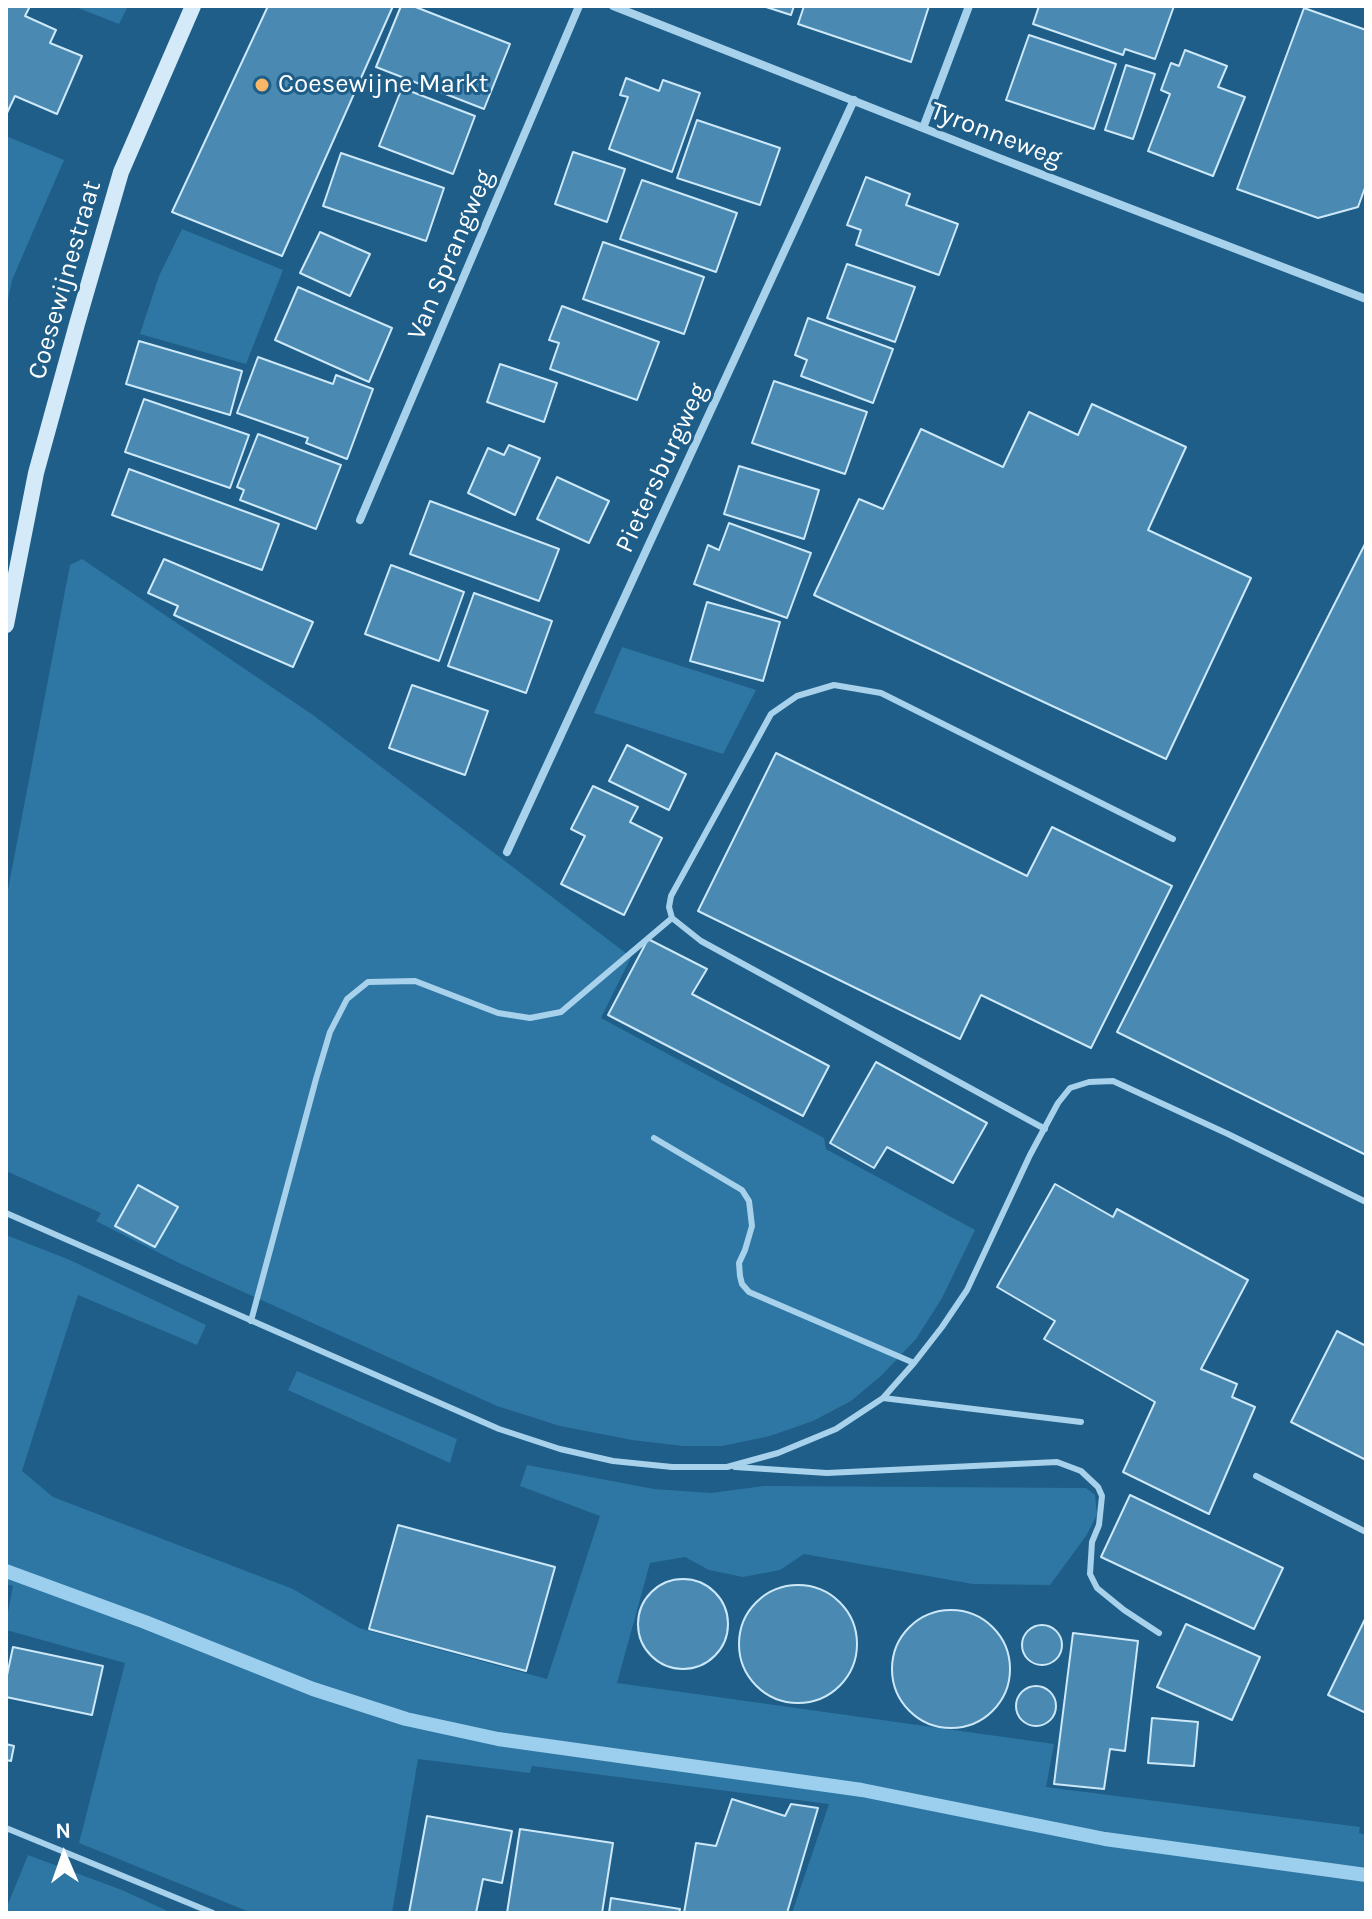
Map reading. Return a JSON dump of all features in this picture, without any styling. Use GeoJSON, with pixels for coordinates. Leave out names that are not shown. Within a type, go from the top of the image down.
{"type":"FeatureCollection","features":[{"type":"Feature","properties":{"kind":"main road","name":"Coesewijnestraat"},"geometry":{"type":"LineString","coordinates":[[6,625],[36,473],[121,172],[193,6]]}},
{"type":"Feature","properties":{"kind":"street","name":"Van Sprangweg"},"geometry":{"type":"LineString","coordinates":[[360,520],[579,6]]}},
{"type":"Feature","properties":{"kind":"street","name":"Tyronneweg"},"geometry":{"type":"LineString","coordinates":[[613,6],[637,11],[923,128],[1366,299]]}},
{"type":"Feature","properties":{"kind":"street"},"geometry":{"type":"LineString","coordinates":[[923,128],[969,6]]}},
{"type":"Feature","properties":{"kind":"street","name":"Pietersburgweg"},"geometry":{"type":"LineString","coordinates":[[507,852],[854,100]]}},
{"type":"Feature","properties":{"kind":"lane"},"geometry":{"type":"LineString","coordinates":[[1045,1129],[701,941],[672,918],[669,907],[671,896],[771,714],[797,696],[834,685],[881,693],[1173,839]]}},
{"type":"Feature","properties":{"kind":"lane"},"geometry":{"type":"LineString","coordinates":[[251,1321],[330,1032],[347,999],[368,982],[415,981],[498,1013],[530,1018],[561,1012],[672,918]]}},
{"type":"Feature","properties":{"kind":"lane"},"geometry":{"type":"LineString","coordinates":[[727,1467],[778,1453],[836,1429],[883,1398],[942,1327],[967,1290],[1030,1155],[1058,1103],[1070,1088],[1089,1082],[1113,1081],[1366,1202]]}},
{"type":"Feature","properties":{"kind":"lane"},"geometry":{"type":"LineString","coordinates":[[654,1138],[742,1190],[749,1201],[752,1226],[739,1263],[742,1284],[749,1292],[914,1363]]}},
{"type":"Feature","properties":{"kind":"lane"},"geometry":{"type":"LineString","coordinates":[[6,1213],[499,1429],[560,1449],[613,1461],[672,1467],[827,1473],[1057,1462],[1081,1471],[1098,1487],[1102,1496],[1099,1525],[1092,1542],[1090,1559],[1090,1574],[1097,1588],[1159,1633]]}},
{"type":"Feature","properties":{"kind":"lane"},"geometry":{"type":"LineString","coordinates":[[883,1398],[1081,1422]]}},
{"type":"Feature","properties":{"kind":"lane"},"geometry":{"type":"LineString","coordinates":[[1256,1476],[1366,1532]]}},
{"type":"Feature","properties":{"kind":"lane"},"geometry":{"type":"LineString","coordinates":[[6,1828],[213,1913]]}},
{"type":"Feature","properties":{"kind":"shaded area"},"geometry":{"type":"Polygon","coordinates":[[[73,6],[128,6],[119,24],[73,6]]]}},
{"type":"Feature","properties":{"kind":"shaded area"},"geometry":{"type":"Polygon","coordinates":[[[6,136],[64,160],[12,280],[6,311],[6,136]]]}},
{"type":"Feature","properties":{"kind":"shaded area"},"geometry":{"type":"Polygon","coordinates":[[[182,229],[283,270],[246,364],[140,334],[159,276],[182,229]]]}},
{"type":"Feature","properties":{"kind":"shaded area"},"geometry":{"type":"Polygon","coordinates":[[[82,559],[313,715],[631,957],[601,1018],[824,1138],[826,1149],[975,1230],[942,1298],[916,1339],[882,1375],[851,1401],[813,1421],[770,1436],[722,1446],[683,1446],[632,1440],[560,1426],[497,1406],[179,1263],[96,1221],[101,1213],[6,1171],[6,900],[70,565],[82,559]]]}},
{"type":"Feature","properties":{"kind":"shaded area"},"geometry":{"type":"Polygon","coordinates":[[[622,647],[756,690],[723,754],[594,713],[622,647]]]}},
{"type":"Feature","properties":{"kind":"shaded area"},"geometry":{"type":"Polygon","coordinates":[[[6,1235],[70,1260],[206,1325],[197,1345],[78,1295],[22,1471],[53,1497],[293,1589],[359,1628],[547,1679],[600,1516],[520,1486],[527,1465],[654,1489],[711,1493],[764,1486],[1086,1488],[1095,1495],[1097,1515],[1086,1536],[1050,1585],[973,1584],[804,1554],[780,1570],[743,1577],[709,1570],[685,1557],[650,1563],[617,1683],[1054,1744],[1046,1787],[1360,1827],[1359,1833],[1366,1835],[1366,1913],[792,1913],[829,1804],[532,1766],[530,1773],[418,1759],[392,1913],[252,1913],[79,1843],[125,1663],[6,1630],[13,1586],[6,1584],[6,1235]]]}},
{"type":"Feature","properties":{"kind":"shaded area"},"geometry":{"type":"Polygon","coordinates":[[[297,1371],[457,1439],[450,1463],[288,1390],[297,1371]]]}},
{"type":"Feature","properties":{"kind":"shaded area"},"geometry":{"type":"Polygon","coordinates":[[[28,1855],[122,1890],[172,1913],[6,1913],[28,1855]]]}},
{"type":"Feature","properties":{"kind":"building"},"geometry":{"type":"Polygon","coordinates":[[[6,6],[30,6],[25,16],[56,30],[50,43],[82,56],[57,114],[15,96],[6,115],[6,6]]]}},
{"type":"Feature","properties":{"kind":"building"},"geometry":{"type":"Polygon","coordinates":[[[268,6],[393,6],[282,256],[172,212],[268,6]]]}},
{"type":"Feature","properties":{"kind":"building"},"geometry":{"type":"Polygon","coordinates":[[[401,6],[413,6],[510,44],[484,109],[376,67],[401,6]]]}},
{"type":"Feature","properties":{"kind":"building"},"geometry":{"type":"Polygon","coordinates":[[[763,6],[794,6],[791,15],[763,6]]]}},
{"type":"Feature","properties":{"kind":"building"},"geometry":{"type":"Polygon","coordinates":[[[804,6],[929,6],[911,62],[798,24],[804,6]]]}},
{"type":"Feature","properties":{"kind":"building"},"geometry":{"type":"Polygon","coordinates":[[[1039,6],[1174,6],[1155,59],[1125,49],[1123,55],[1033,24],[1039,6]]]}},
{"type":"Feature","properties":{"kind":"building"},"geometry":{"type":"Polygon","coordinates":[[[1304,8],[1366,30],[1366,185],[1358,207],[1318,218],[1237,189],[1304,8]]]}},
{"type":"Feature","properties":{"kind":"building"},"geometry":{"type":"Polygon","coordinates":[[[1029,35],[1116,64],[1094,129],[1006,100],[1029,35]]]}},
{"type":"Feature","properties":{"kind":"building"},"geometry":{"type":"Polygon","coordinates":[[[1185,50],[1227,66],[1218,87],[1245,97],[1213,176],[1148,151],[1170,94],[1161,90],[1171,63],[1179,66],[1185,50]]]}},
{"type":"Feature","properties":{"kind":"building"},"geometry":{"type":"Polygon","coordinates":[[[1126,65],[1155,74],[1133,139],[1105,130],[1126,65]]]}},
{"type":"Feature","properties":{"kind":"building"},"geometry":{"type":"Polygon","coordinates":[[[626,78],[659,91],[663,80],[700,93],[672,172],[609,149],[628,97],[620,95],[626,78]]]}},
{"type":"Feature","properties":{"kind":"building"},"geometry":{"type":"Polygon","coordinates":[[[402,88],[475,116],[453,174],[379,146],[402,88]]]}},
{"type":"Feature","properties":{"kind":"building"},"geometry":{"type":"Polygon","coordinates":[[[697,120],[780,148],[760,205],[677,178],[697,120]]]}},
{"type":"Feature","properties":{"kind":"building"},"geometry":{"type":"Polygon","coordinates":[[[573,152],[625,169],[607,222],[555,204],[573,152]]]}},
{"type":"Feature","properties":{"kind":"building"},"geometry":{"type":"Polygon","coordinates":[[[341,153],[444,188],[426,241],[323,206],[341,153]]]}},
{"type":"Feature","properties":{"kind":"building"},"geometry":{"type":"Polygon","coordinates":[[[866,177],[910,194],[906,205],[958,224],[939,275],[856,245],[861,230],[847,225],[866,177]]]}},
{"type":"Feature","properties":{"kind":"building"},"geometry":{"type":"Polygon","coordinates":[[[642,180],[737,213],[716,272],[620,239],[642,180]]]}},
{"type":"Feature","properties":{"kind":"building"},"geometry":{"type":"Polygon","coordinates":[[[320,232],[370,254],[350,296],[300,273],[320,232]]]}},
{"type":"Feature","properties":{"kind":"building"},"geometry":{"type":"Polygon","coordinates":[[[603,242],[704,277],[684,334],[583,299],[603,242]]]}},
{"type":"Feature","properties":{"kind":"building"},"geometry":{"type":"Polygon","coordinates":[[[847,264],[915,287],[895,342],[827,318],[847,264]]]}},
{"type":"Feature","properties":{"kind":"building"},"geometry":{"type":"Polygon","coordinates":[[[298,287],[392,328],[369,382],[275,340],[298,287]]]}},
{"type":"Feature","properties":{"kind":"building"},"geometry":{"type":"Polygon","coordinates":[[[562,306],[659,342],[637,400],[550,369],[559,343],[549,340],[562,306]]]}},
{"type":"Feature","properties":{"kind":"building"},"geometry":{"type":"Polygon","coordinates":[[[808,318],[893,349],[873,403],[801,376],[807,360],[795,355],[808,318]]]}},
{"type":"Feature","properties":{"kind":"building"},"geometry":{"type":"Polygon","coordinates":[[[139,341],[242,371],[230,415],[126,384],[139,341]]]}},
{"type":"Feature","properties":{"kind":"building"},"geometry":{"type":"Polygon","coordinates":[[[258,357],[333,384],[336,375],[373,389],[347,459],[306,443],[308,438],[237,413],[258,357]]]}},
{"type":"Feature","properties":{"kind":"building"},"geometry":{"type":"Polygon","coordinates":[[[500,364],[557,383],[544,422],[487,402],[500,364]]]}},
{"type":"Feature","properties":{"kind":"building"},"geometry":{"type":"Polygon","coordinates":[[[774,381],[867,412],[845,474],[752,443],[774,381]]]}},
{"type":"Feature","properties":{"kind":"building"},"geometry":{"type":"Polygon","coordinates":[[[144,399],[249,435],[230,488],[125,452],[144,399]]]}},
{"type":"Feature","properties":{"kind":"building"},"geometry":{"type":"Polygon","coordinates":[[[1092,404],[1186,447],[1148,530],[1251,578],[1166,759],[814,595],[859,499],[883,509],[921,429],[1003,467],[1029,412],[1078,435],[1092,404]]]}},
{"type":"Feature","properties":{"kind":"building"},"geometry":{"type":"Polygon","coordinates":[[[258,434],[341,465],[316,529],[240,500],[244,490],[237,487],[258,434]]]}},
{"type":"Feature","properties":{"kind":"building"},"geometry":{"type":"Polygon","coordinates":[[[509,445],[540,458],[515,515],[468,493],[488,448],[504,455],[509,445]]]}},
{"type":"Feature","properties":{"kind":"building"},"geometry":{"type":"Polygon","coordinates":[[[739,466],[819,490],[804,539],[724,514],[739,466]]]}},
{"type":"Feature","properties":{"kind":"building"},"geometry":{"type":"Polygon","coordinates":[[[129,469],[279,524],[262,570],[112,515],[129,469]]]}},
{"type":"Feature","properties":{"kind":"building"},"geometry":{"type":"Polygon","coordinates":[[[557,477],[609,501],[589,543],[537,519],[557,477]]]}},
{"type":"Feature","properties":{"kind":"building"},"geometry":{"type":"Polygon","coordinates":[[[430,501],[559,549],[539,601],[410,554],[430,501]]]}},
{"type":"Feature","properties":{"kind":"building"},"geometry":{"type":"Polygon","coordinates":[[[729,523],[811,553],[787,618],[694,584],[708,545],[719,550],[729,523]]]}},
{"type":"Feature","properties":{"kind":"building"},"geometry":{"type":"Polygon","coordinates":[[[1366,542],[1366,1155],[1117,1032],[1366,542]]]}},
{"type":"Feature","properties":{"kind":"building"},"geometry":{"type":"Polygon","coordinates":[[[164,559],[313,622],[293,667],[174,615],[178,606],[148,593],[164,559]]]}},
{"type":"Feature","properties":{"kind":"building"},"geometry":{"type":"Polygon","coordinates":[[[391,565],[464,592],[439,661],[365,634],[391,565]]]}},
{"type":"Feature","properties":{"kind":"building"},"geometry":{"type":"Polygon","coordinates":[[[474,593],[552,621],[526,693],[448,666],[474,593]]]}},
{"type":"Feature","properties":{"kind":"building"},"geometry":{"type":"Polygon","coordinates":[[[707,602],[780,622],[763,681],[690,661],[707,602]]]}},
{"type":"Feature","properties":{"kind":"building"},"geometry":{"type":"Polygon","coordinates":[[[412,685],[488,711],[465,775],[389,748],[412,685]]]}},
{"type":"Feature","properties":{"kind":"building"},"geometry":{"type":"Polygon","coordinates":[[[627,745],[686,774],[669,810],[609,781],[627,745]]]}},
{"type":"Feature","properties":{"kind":"building"},"geometry":{"type":"Polygon","coordinates":[[[776,753],[1027,876],[1052,827],[1172,886],[1091,1048],[981,995],[960,1039],[698,911],[776,753]]]}},
{"type":"Feature","properties":{"kind":"building"},"geometry":{"type":"Polygon","coordinates":[[[593,786],[638,807],[630,822],[662,838],[624,915],[561,884],[585,836],[571,829],[593,786]]]}},
{"type":"Feature","properties":{"kind":"building"},"geometry":{"type":"Polygon","coordinates":[[[648,939],[707,969],[692,994],[829,1066],[803,1116],[608,1015],[648,939]]]}},
{"type":"Feature","properties":{"kind":"building"},"geometry":{"type":"Polygon","coordinates":[[[876,1062],[987,1123],[953,1183],[887,1147],[874,1168],[830,1143],[876,1062]]]}},
{"type":"Feature","properties":{"kind":"building"},"geometry":{"type":"Polygon","coordinates":[[[1055,1184],[1113,1217],[1117,1209],[1248,1280],[1201,1369],[1237,1384],[1232,1397],[1255,1407],[1209,1514],[1123,1472],[1155,1402],[1044,1339],[1055,1321],[997,1287],[1055,1184]]]}},
{"type":"Feature","properties":{"kind":"building"},"geometry":{"type":"Polygon","coordinates":[[[138,1185],[178,1207],[155,1247],[115,1226],[138,1185]]]}},
{"type":"Feature","properties":{"kind":"building"},"geometry":{"type":"Polygon","coordinates":[[[1337,1331],[1366,1346],[1366,1460],[1291,1422],[1337,1331]]]}},
{"type":"Feature","properties":{"kind":"building"},"geometry":{"type":"Polygon","coordinates":[[[1130,1495],[1283,1568],[1254,1629],[1101,1557],[1130,1495]]]}},
{"type":"Feature","properties":{"kind":"building"},"geometry":{"type":"Polygon","coordinates":[[[398,1525],[555,1567],[526,1671],[369,1629],[398,1525]]]}},
{"type":"Feature","properties":{"kind":"building"},"geometry":{"type":"Polygon","coordinates":[[[683,1579],[700,1583],[715,1592],[724,1607],[728,1624],[724,1641],[715,1656],[700,1665],[683,1669],[666,1665],[651,1656],[642,1641],[638,1624],[642,1607],[651,1592],[666,1583],[683,1579]]]}},
{"type":"Feature","properties":{"kind":"building"},"geometry":{"type":"Polygon","coordinates":[[[798,1585],[821,1589],[840,1602],[853,1621],[857,1644],[853,1667],[840,1686],[821,1699],[798,1703],[775,1699],[756,1686],[743,1667],[739,1644],[743,1621],[756,1602],[775,1589],[798,1585]]]}},
{"type":"Feature","properties":{"kind":"building"},"geometry":{"type":"Polygon","coordinates":[[[951,1610],[974,1615],[993,1627],[1005,1646],[1010,1669],[1005,1692],[993,1711],[974,1723],[951,1728],[928,1723],[909,1711],[897,1692],[892,1669],[897,1646],[909,1627],[928,1615],[951,1610]]]}},
{"type":"Feature","properties":{"kind":"building"},"geometry":{"type":"Polygon","coordinates":[[[1366,1617],[1366,1713],[1328,1695],[1366,1617]]]}},
{"type":"Feature","properties":{"kind":"building"},"geometry":{"type":"Polygon","coordinates":[[[1186,1624],[1260,1657],[1232,1720],[1157,1687],[1186,1624]]]}},
{"type":"Feature","properties":{"kind":"building"},"geometry":{"type":"Polygon","coordinates":[[[1042,1625],[1056,1631],[1062,1645],[1056,1659],[1042,1665],[1028,1659],[1022,1645],[1028,1631],[1042,1625]]]}},
{"type":"Feature","properties":{"kind":"building"},"geometry":{"type":"Polygon","coordinates":[[[1073,1633],[1138,1641],[1125,1751],[1110,1749],[1104,1789],[1054,1784],[1073,1633]]]}},
{"type":"Feature","properties":{"kind":"building"},"geometry":{"type":"Polygon","coordinates":[[[13,1647],[103,1666],[92,1715],[6,1697],[13,1647]]]}},
{"type":"Feature","properties":{"kind":"building"},"geometry":{"type":"Polygon","coordinates":[[[1036,1686],[1050,1692],[1056,1706],[1050,1720],[1036,1726],[1022,1720],[1016,1706],[1022,1692],[1036,1686]]]}},
{"type":"Feature","properties":{"kind":"building"},"geometry":{"type":"Polygon","coordinates":[[[1152,1718],[1198,1722],[1194,1766],[1148,1763],[1152,1718]]]}},
{"type":"Feature","properties":{"kind":"building"},"geometry":{"type":"Polygon","coordinates":[[[6,1744],[14,1746],[11,1761],[6,1760],[6,1744]]]}},
{"type":"Feature","properties":{"kind":"building"},"geometry":{"type":"Polygon","coordinates":[[[732,1799],[785,1816],[791,1804],[818,1808],[787,1913],[684,1913],[696,1843],[716,1846],[732,1799]]]}},
{"type":"Feature","properties":{"kind":"building"},"geometry":{"type":"Polygon","coordinates":[[[427,1816],[512,1831],[502,1883],[483,1879],[476,1913],[409,1913],[427,1816]]]}},
{"type":"Feature","properties":{"kind":"building"},"geometry":{"type":"Polygon","coordinates":[[[520,1829],[613,1843],[602,1913],[507,1913],[520,1829]]]}},
{"type":"Feature","properties":{"kind":"building"},"geometry":{"type":"Polygon","coordinates":[[[611,1898],[680,1909],[679,1913],[609,1913],[611,1898]]]}},
{"type":"Feature","properties":{"kind":"waterway"},"geometry":{"type":"LineString","coordinates":[[6,1571],[313,1689],[406,1719],[498,1739],[862,1790],[1105,1839],[1366,1875]]}},
{"type":"Feature","properties":{"kind":"place","name":"Coesewijne Markt"},"geometry":{"type":"Point","coordinates":[262,85]}}]}
